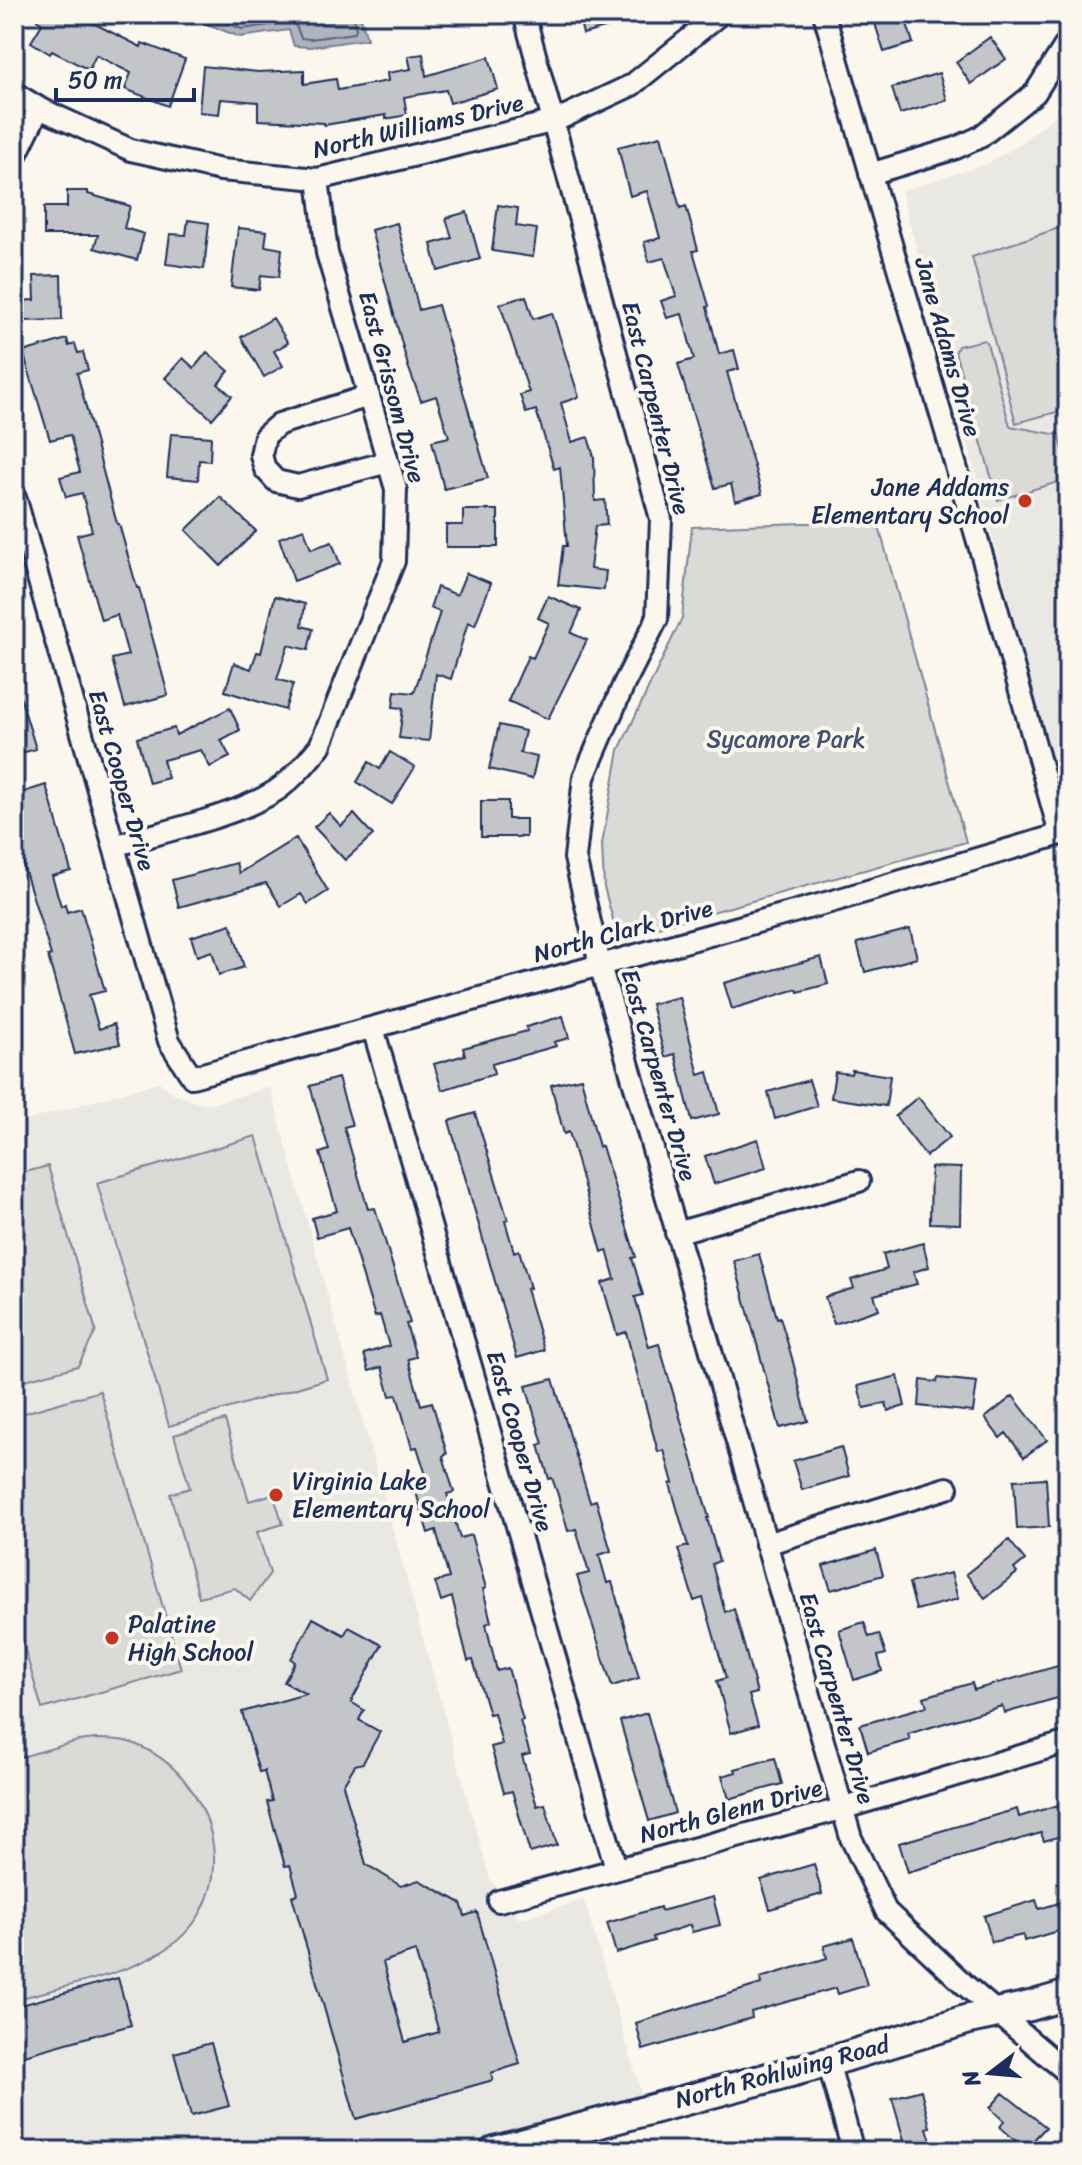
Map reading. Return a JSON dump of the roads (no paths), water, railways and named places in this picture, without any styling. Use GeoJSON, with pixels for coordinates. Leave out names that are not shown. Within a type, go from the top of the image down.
{"type":"FeatureCollection","features":[{"type":"Feature","properties":{"kind":"street","name":"East Carpenter Drive"},"geometry":{"type":"LineString","coordinates":[[524,14],[661,519],[657,619],[624,684],[584,777],[575,858],[600,965],[851,1838],[886,1911],[1068,2073]]}},
{"type":"Feature","properties":{"kind":"street","name":"North Williams Drive"},"geometry":{"type":"LineString","coordinates":[[14,93],[39,108],[131,150],[221,170],[318,179],[555,121],[632,85],[720,14]]}},
{"type":"Feature","properties":{"kind":"street","name":"Jane Adams Drive"},"geometry":{"type":"LineString","coordinates":[[824,14],[1064,833]]}},
{"type":"Feature","properties":{"kind":"street"},"geometry":{"type":"LineString","coordinates":[[870,174],[956,148],[980,137],[1035,93],[1068,41]]}},
{"type":"Feature","properties":{"kind":"street"},"geometry":{"type":"LineString","coordinates":[[14,159],[39,108]]}},
{"type":"Feature","properties":{"kind":"street","name":"East Grissom Drive"},"geometry":{"type":"LineString","coordinates":[[114,846],[260,800],[293,778],[320,746],[394,561],[396,489],[327,253],[318,179]]}},
{"type":"Feature","properties":{"kind":"street"},"geometry":{"type":"LineString","coordinates":[[369,396],[279,424],[265,436],[261,455],[265,469],[276,481],[298,486],[388,462]]}},
{"type":"Feature","properties":{"kind":"street","name":"East Cooper Drive"},"geometry":{"type":"LineString","coordinates":[[14,493],[169,1041],[192,1077]]}},
{"type":"Feature","properties":{"kind":"street","name":"North Clark Drive"},"geometry":{"type":"LineString","coordinates":[[192,1077],[837,900],[1064,833]]}},
{"type":"Feature","properties":{"kind":"street","name":"East Cooper Drive"},"geometry":{"type":"LineString","coordinates":[[373,1028],[616,1868]]}},
{"type":"Feature","properties":{"kind":"street"},"geometry":{"type":"LineString","coordinates":[[676,1233],[859,1181]]}},
{"type":"Feature","properties":{"kind":"street"},"geometry":{"type":"LineString","coordinates":[[766,1544],[947,1488]]}},
{"type":"Feature","properties":{"kind":"street","name":"North Glenn Drive"},"geometry":{"type":"LineString","coordinates":[[499,1901],[841,1809],[1068,1742]]}},
{"type":"Feature","properties":{"kind":"street","name":"North Rohlwing Road"},"geometry":{"type":"LineString","coordinates":[[495,2151],[1068,1995]]}},
{"type":"Feature","properties":{"kind":"street"},"geometry":{"type":"LineString","coordinates":[[828,2062],[853,2151]]}},
{"type":"Feature","properties":{"kind":"water"},"geometry":{"type":"Polygon","coordinates":[[[181,14],[360,14],[367,39],[310,47],[294,46],[289,30],[240,37],[181,14]]]}},
{"type":"Feature","properties":{"kind":"place","name":"Jane Addams Elementary School"},"geometry":{"type":"Point","coordinates":[1025,501]}},
{"type":"Feature","properties":{"kind":"place","name":"Virginia Lake Elementary School"},"geometry":{"type":"Point","coordinates":[276,1495]}},
{"type":"Feature","properties":{"kind":"place","name":"Palatine High School"},"geometry":{"type":"Point","coordinates":[112,1638]}},
{"type":"Feature","properties":{"kind":"park label","name":"Sycamore Park"},"geometry":{"type":"Point","coordinates":[786,739]}}]}
